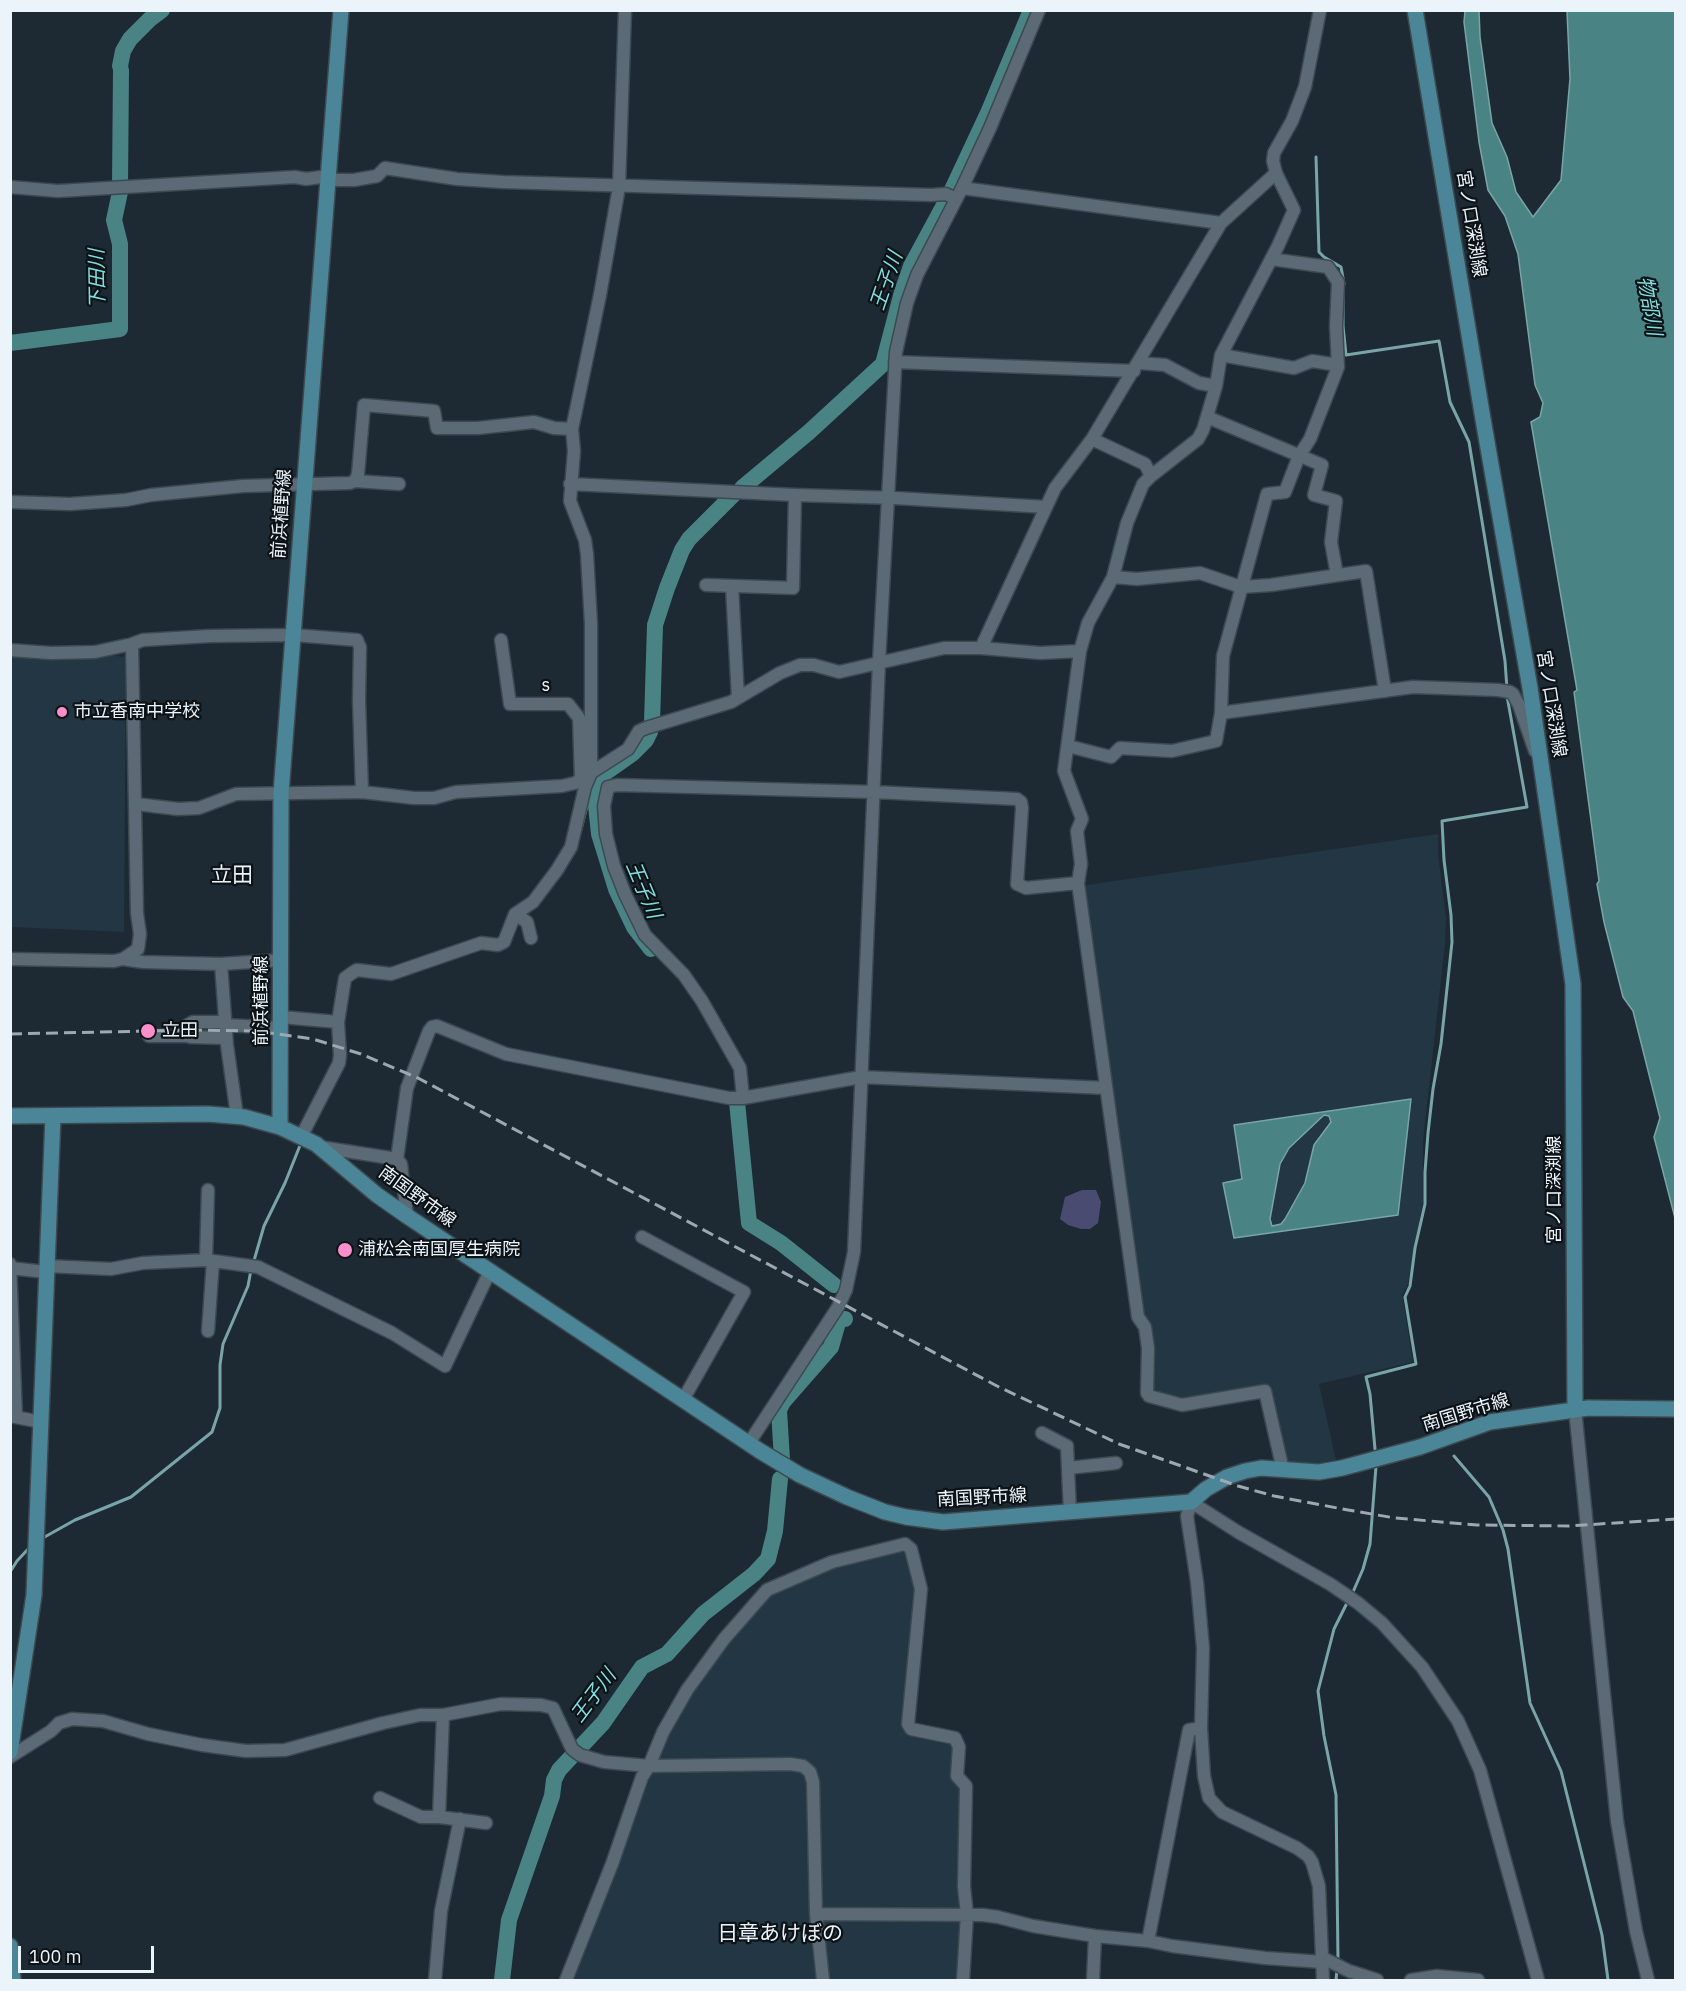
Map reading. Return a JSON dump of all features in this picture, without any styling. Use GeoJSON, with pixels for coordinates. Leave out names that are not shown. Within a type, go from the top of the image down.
{"type":"FeatureCollection","features":[{"type":"Feature","properties":{"kind":"main road","name":"前浜植野線"},"geometry":{"type":"LineString","coordinates":[[280,1127],[281,793],[341,10]]}},
{"type":"Feature","properties":{"kind":"main road","name":"宮ノ口深渕線"},"geometry":{"type":"LineString","coordinates":[[1415,10],[1530,688],[1573,984],[1582,1409]]}},
{"type":"Feature","properties":{"kind":"main road"},"geometry":{"type":"LineString","coordinates":[[10,1116],[185,1114],[237,1116],[280,1127]]}},
{"type":"Feature","properties":{"kind":"main road"},"geometry":{"type":"LineString","coordinates":[[11,1750],[34,1595],[53,1116]]}},
{"type":"Feature","properties":{"kind":"main road","name":"南国野市線"},"geometry":{"type":"LineString","coordinates":[[280,1127],[320,1147],[377,1195],[407,1216],[800,1475],[885,1512],[906,1517],[943,1522],[1191,1502],[1206,1489],[1227,1477],[1261,1468],[1319,1472],[1342,1468],[1420,1447],[1490,1422],[1582,1409],[1676,1409]]}},
{"type":"Feature","properties":{"kind":"main road"},"geometry":{"type":"LineString","coordinates":[[10,1946],[13,1980]]}},
{"type":"Feature","properties":{"kind":"street"},"geometry":{"type":"LineString","coordinates":[[301,1137],[339,1063],[338,1022],[345,978],[357,970],[391,974],[481,943],[498,945],[504,942],[515,914],[533,902],[571,847],[589,774],[591,624],[585,540],[570,501],[574,451],[572,429],[600,295],[619,187],[626,10]]}},
{"type":"Feature","properties":{"kind":"street"},"geometry":{"type":"LineString","coordinates":[[749,1443],[832,1317],[846,1290],[854,1252],[879,662],[895,362],[907,303],[916,276],[954,194],[990,128],[1039,10]]}},
{"type":"Feature","properties":{"kind":"street"},"geometry":{"type":"LineString","coordinates":[[1283,1470],[1265,1391],[1182,1405],[1147,1395],[1148,1348],[1145,1327],[1138,1317],[1078,883],[1081,864],[1077,831],[1082,819],[1064,771],[1080,651],[1093,613],[1113,577],[1127,523],[1143,484],[1197,439],[1203,429],[1216,386],[1221,355],[1294,210],[1276,172],[1273,161],[1274,153],[1292,121],[1305,87],[1320,10]]}},
{"type":"Feature","properties":{"kind":"street"},"geometry":{"type":"LineString","coordinates":[[10,187],[58,191],[329,176],[335,180],[365,179],[377,176],[385,168],[457,179],[619,187],[954,194],[1221,223]]}},
{"type":"Feature","properties":{"kind":"street"},"geometry":{"type":"LineString","coordinates":[[981,648],[1055,488],[1092,439],[1221,223],[1276,172]]}},
{"type":"Feature","properties":{"kind":"street"},"geometry":{"type":"LineString","coordinates":[[1068,746],[1112,757],[1120,748],[1172,751],[1216,741],[1221,713],[1223,656],[1267,494],[1285,492],[1299,456],[1310,439],[1338,365],[1336,326],[1338,282],[1328,267],[1271,259]]}},
{"type":"Feature","properties":{"kind":"street"},"geometry":{"type":"LineString","coordinates":[[1221,355],[1294,368],[1312,361],[1338,365]]}},
{"type":"Feature","properties":{"kind":"street"},"geometry":{"type":"LineString","coordinates":[[895,362],[1136,367],[1165,365],[1198,383],[1216,386]]}},
{"type":"Feature","properties":{"kind":"street"},"geometry":{"type":"LineString","coordinates":[[355,481],[358,474],[364,405],[434,411],[437,428],[478,428],[534,422],[554,429],[572,429]]}},
{"type":"Feature","properties":{"kind":"street"},"geometry":{"type":"LineString","coordinates":[[1207,417],[1322,465],[1314,495],[1336,501],[1331,543],[1337,575]]}},
{"type":"Feature","properties":{"kind":"street"},"geometry":{"type":"LineString","coordinates":[[1092,439],[1145,464],[1151,476]]}},
{"type":"Feature","properties":{"kind":"street"},"geometry":{"type":"LineString","coordinates":[[10,502],[70,504],[243,486],[355,481],[399,484]]}},
{"type":"Feature","properties":{"kind":"street"},"geometry":{"type":"LineString","coordinates":[[570,484],[1046,507]]}},
{"type":"Feature","properties":{"kind":"street"},"geometry":{"type":"LineString","coordinates":[[706,585],[793,588],[795,495]]}},
{"type":"Feature","properties":{"kind":"street"},"geometry":{"type":"LineString","coordinates":[[1113,577],[1132,580],[1200,573],[1241,587],[1366,571],[1385,691]]}},
{"type":"Feature","properties":{"kind":"street"},"geometry":{"type":"LineString","coordinates":[[732,586],[738,698]]}},
{"type":"Feature","properties":{"kind":"street"},"geometry":{"type":"LineString","coordinates":[[10,650],[51,653],[95,652],[143,640],[210,636],[293,635],[357,640],[359,644],[362,792]]}},
{"type":"Feature","properties":{"kind":"street","name":"s"},"geometry":{"type":"LineString","coordinates":[[501,640],[510,704],[568,704],[579,718],[589,774]]}},
{"type":"Feature","properties":{"kind":"street"},"geometry":{"type":"LineString","coordinates":[[10,958],[114,961],[133,954],[140,943],[136,913],[132,644]]}},
{"type":"Feature","properties":{"kind":"street"},"geometry":{"type":"LineString","coordinates":[[136,804],[178,809],[199,808],[236,794],[362,792],[393,797],[434,798],[456,792],[562,786],[589,774],[628,749],[639,731],[731,702],[780,674],[801,665],[814,665],[839,672],[944,648],[981,648],[1040,653],[1080,651]]}},
{"type":"Feature","properties":{"kind":"street"},"geometry":{"type":"LineString","coordinates":[[1221,713],[1413,687],[1507,691],[1519,705],[1541,767]]}},
{"type":"Feature","properties":{"kind":"street"},"geometry":{"type":"LineString","coordinates":[[589,774],[608,787],[617,785],[874,792],[1017,799],[1022,808],[1017,884],[1026,888],[1078,883]]}},
{"type":"Feature","properties":{"kind":"street"},"geometry":{"type":"LineString","coordinates":[[608,787],[604,807],[606,834],[614,866],[625,894],[645,935],[684,975],[702,1001],[740,1068],[743,1098]]}},
{"type":"Feature","properties":{"kind":"street"},"geometry":{"type":"LineString","coordinates":[[515,914],[527,922],[531,938]]}},
{"type":"Feature","properties":{"kind":"street"},"geometry":{"type":"LineString","coordinates":[[123,959],[143,962],[221,964],[281,960]]}},
{"type":"Feature","properties":{"kind":"street"},"geometry":{"type":"LineString","coordinates":[[221,964],[226,1038],[237,1116]]}},
{"type":"Feature","properties":{"kind":"street"},"geometry":{"type":"LineString","coordinates":[[187,1036],[186,1026],[189,1023],[338,1022]]}},
{"type":"Feature","properties":{"kind":"street"},"geometry":{"type":"LineString","coordinates":[[407,1216],[401,1164],[398,1159],[407,1088],[429,1031],[432,1027],[437,1026],[506,1054],[729,1098],[743,1098],[861,1077],[1106,1088]]}},
{"type":"Feature","properties":{"kind":"street"},"geometry":{"type":"LineString","coordinates":[[149,1036],[226,1038]]}},
{"type":"Feature","properties":{"kind":"street"},"geometry":{"type":"LineString","coordinates":[[320,1147],[398,1159]]}},
{"type":"Feature","properties":{"kind":"street"},"geometry":{"type":"LineString","coordinates":[[208,1190],[210,1261],[208,1331]]}},
{"type":"Feature","properties":{"kind":"street"},"geometry":{"type":"LineString","coordinates":[[642,1237],[744,1292],[684,1398]]}},
{"type":"Feature","properties":{"kind":"street"},"geometry":{"type":"LineString","coordinates":[[41,1422],[13,1416],[11,1266],[46,1269],[111,1269],[143,1263],[210,1261],[258,1267],[392,1333],[445,1366],[490,1271]]}},
{"type":"Feature","properties":{"kind":"street"},"geometry":{"type":"LineString","coordinates":[[1582,1409],[1617,1821],[1634,1922],[1648,1980]]}},
{"type":"Feature","properties":{"kind":"street"},"geometry":{"type":"LineString","coordinates":[[1042,1433],[1067,1446],[1070,1512]]}},
{"type":"Feature","properties":{"kind":"street"},"geometry":{"type":"LineString","coordinates":[[1068,1468],[1116,1463]]}},
{"type":"Feature","properties":{"kind":"street"},"geometry":{"type":"LineString","coordinates":[[1323,1980],[1319,1886],[1312,1862],[1297,1848],[1222,1812],[1209,1798],[1204,1776],[1202,1728],[1203,1648],[1187,1516],[1191,1502],[1358,1603],[1382,1623],[1422,1667],[1458,1721],[1480,1770],[1538,1980]]}},
{"type":"Feature","properties":{"kind":"street"},"geometry":{"type":"LineString","coordinates":[[566,1980],[612,1864],[642,1777],[663,1732],[687,1690],[724,1639],[767,1590],[832,1562],[905,1544],[911,1549],[921,1589],[908,1724],[911,1729],[955,1738],[959,1747],[957,1776],[966,1786],[964,1887],[968,1914],[963,1980]]}},
{"type":"Feature","properties":{"kind":"street"},"geometry":{"type":"LineString","coordinates":[[10,1757],[51,1731],[59,1723],[72,1719],[103,1720],[148,1734],[202,1745],[246,1751],[285,1750],[420,1715],[443,1715],[501,1704],[548,1705],[553,1708],[576,1752],[604,1762],[649,1766],[790,1764],[803,1766],[810,1772],[813,1782],[816,1914],[823,1980]]}},
{"type":"Feature","properties":{"kind":"street"},"geometry":{"type":"LineString","coordinates":[[439,1817],[443,1715]]}},
{"type":"Feature","properties":{"kind":"street"},"geometry":{"type":"LineString","coordinates":[[1148,1941],[1189,1730],[1202,1728]]}},
{"type":"Feature","properties":{"kind":"street"},"geometry":{"type":"LineString","coordinates":[[380,1798],[416,1815],[486,1823]]}},
{"type":"Feature","properties":{"kind":"street"},"geometry":{"type":"LineString","coordinates":[[435,1980],[441,1911],[460,1819]]}},
{"type":"Feature","properties":{"kind":"street"},"geometry":{"type":"LineString","coordinates":[[816,1914],[968,1914],[998,1917],[1033,1926],[1095,1936],[1148,1941],[1265,1958],[1323,1960],[1377,1980]]}},
{"type":"Feature","properties":{"kind":"street"},"geometry":{"type":"LineString","coordinates":[[1093,1980],[1095,1936]]}},
{"type":"Feature","properties":{"kind":"street"},"geometry":{"type":"LineString","coordinates":[[1411,1980],[1437,1976],[1478,1980]]}},
{"type":"Feature","properties":{"kind":"shaded area"},"geometry":{"type":"Polygon","coordinates":[[[11,653],[97,654],[126,657],[124,932],[11,927],[11,653]]]}},
{"type":"Feature","properties":{"kind":"shaded area"},"geometry":{"type":"Polygon","coordinates":[[[1438,834],[1438,854],[1446,918],[1445,944],[1423,1141],[1423,1202],[1407,1287],[1402,1294],[1413,1362],[1319,1384],[1336,1460],[1320,1463],[1286,1462],[1268,1386],[1180,1399],[1151,1390],[1143,1317],[1083,889],[1087,885],[1438,834]]]}},
{"type":"Feature","properties":{"kind":"shaded area"},"geometry":{"type":"Polygon","coordinates":[[[1082,1190],[1096,1190],[1101,1202],[1098,1223],[1090,1229],[1068,1225],[1060,1219],[1065,1197],[1082,1190]]]}},
{"type":"Feature","properties":{"kind":"shaded area"},"geometry":{"type":"Polygon","coordinates":[[[893,1553],[905,1553],[916,1588],[905,1732],[952,1743],[963,1787],[959,1980],[572,1980],[657,1759],[687,1702],[729,1642],[769,1593],[838,1567],[893,1553]]]}},
{"type":"Feature","properties":{"kind":"water","name":"物部川"},"geometry":{"type":"Polygon","coordinates":[[[1465,11],[1479,11],[1480,37],[1492,123],[1507,157],[1516,192],[1533,217],[1561,180],[1570,79],[1567,11],[1675,11],[1675,1218],[1654,1137],[1660,1118],[1633,1011],[1623,997],[1597,884],[1599,881],[1574,692],[1577,690],[1531,422],[1540,417],[1543,403],[1535,385],[1518,254],[1505,216],[1488,190],[1479,142],[1464,22],[1465,11]]]}},
{"type":"Feature","properties":{"kind":"water"},"geometry":{"type":"Polygon","coordinates":[[[1411,1099],[1398,1215],[1234,1238],[1223,1183],[1242,1179],[1234,1125],[1411,1099]],[[1324,1115],[1289,1148],[1280,1164],[1270,1219],[1272,1226],[1281,1224],[1285,1219],[1305,1183],[1314,1145],[1331,1122],[1329,1116],[1324,1115]]]}},
{"type":"Feature","properties":{"kind":"waterway","name":"下田川"},"geometry":{"type":"LineString","coordinates":[[120,66],[123,51],[130,39],[162,10]]}},
{"type":"Feature","properties":{"kind":"waterway","name":"王子川"},"geometry":{"type":"LineString","coordinates":[[742,488],[809,432],[883,364],[911,266],[951,192],[988,113],[1031,10]]}},
{"type":"Feature","properties":{"kind":"waterway","name":"下田川"},"geometry":{"type":"LineString","coordinates":[[120,185],[121,70]]}},
{"type":"Feature","properties":{"kind":"waterway"},"geometry":{"type":"LineString","coordinates":[[1316,157],[1319,252],[1341,267],[1344,284]]}},
{"type":"Feature","properties":{"kind":"waterway","name":"下田川"},"geometry":{"type":"LineString","coordinates":[[10,343],[120,329],[120,244],[114,220],[120,192]]}},
{"type":"Feature","properties":{"kind":"waterway"},"geometry":{"type":"LineString","coordinates":[[1343,294],[1346,355],[1439,341],[1450,402],[1469,442],[1505,661],[1507,689]]}},
{"type":"Feature","properties":{"kind":"waterway","name":"王子川"},"geometry":{"type":"LineString","coordinates":[[652,722],[655,625],[667,588],[682,550],[689,539],[734,494]]}},
{"type":"Feature","properties":{"kind":"waterway"},"geometry":{"type":"LineString","coordinates":[[1375,1449],[1370,1394],[1366,1377],[1416,1364],[1405,1297],[1410,1286],[1415,1248],[1425,1204],[1428,1133],[1441,1044],[1452,942],[1442,821],[1527,807],[1507,696]]}},
{"type":"Feature","properties":{"kind":"waterway","name":"王子川"},"geometry":{"type":"LineString","coordinates":[[650,732],[646,740],[632,754],[598,778],[595,796],[599,834],[616,889],[634,927],[651,949]]}},
{"type":"Feature","properties":{"kind":"waterway","name":"王子川"},"geometry":{"type":"LineString","coordinates":[[591,785],[598,778]]}},
{"type":"Feature","properties":{"kind":"waterway"},"geometry":{"type":"LineString","coordinates":[[579,837],[587,806]]}},
{"type":"Feature","properties":{"kind":"waterway"},"geometry":{"type":"LineString","coordinates":[[537,905],[564,870]]}},
{"type":"Feature","properties":{"kind":"waterway","name":"王子川"},"geometry":{"type":"LineString","coordinates":[[737,1102],[749,1223],[781,1243],[834,1285]]}},
{"type":"Feature","properties":{"kind":"waterway"},"geometry":{"type":"LineString","coordinates":[[253,1264],[264,1226],[301,1143]]}},
{"type":"Feature","properties":{"kind":"waterway"},"geometry":{"type":"LineString","coordinates":[[41,1539],[75,1520],[131,1497],[212,1432],[220,1408],[220,1365],[223,1344],[248,1286],[251,1270]]}},
{"type":"Feature","properties":{"kind":"waterway","name":"王子川"},"geometry":{"type":"LineString","coordinates":[[782,1460],[779,1410],[783,1402],[831,1347],[839,1319],[845,1319]]}},
{"type":"Feature","properties":{"kind":"waterway"},"geometry":{"type":"LineString","coordinates":[[1454,1456],[1489,1497],[1503,1530],[1508,1549],[1530,1703],[1561,1771],[1602,1935],[1608,1980]]}},
{"type":"Feature","properties":{"kind":"waterway"},"geometry":{"type":"LineString","coordinates":[[1353,1592],[1370,1544],[1376,1466]]}},
{"type":"Feature","properties":{"kind":"waterway","name":"王子川"},"geometry":{"type":"LineString","coordinates":[[502,1980],[509,1920],[559,1770],[603,1723],[642,1667],[667,1654],[703,1614],[754,1574],[768,1559],[775,1531],[780,1479]]}},
{"type":"Feature","properties":{"kind":"waterway"},"geometry":{"type":"LineString","coordinates":[[10,1572],[30,1547]]}},
{"type":"Feature","properties":{"kind":"waterway"},"geometry":{"type":"LineString","coordinates":[[1338,1961],[1336,1795],[1318,1691],[1334,1629],[1347,1603]]}},
{"type":"Feature","properties":{"kind":"waterway"},"geometry":{"type":"LineString","coordinates":[[1336,1980],[1337,1970]]}},
{"type":"Feature","properties":{"kind":"railway"},"geometry":{"type":"LineString","coordinates":[[10,1034],[256,1031],[313,1039],[361,1054],[418,1078],[997,1386],[1119,1444],[1238,1486],[1274,1496],[1395,1518],[1477,1525],[1569,1526],[1676,1519]]}},
{"type":"Feature","properties":{"kind":"place","name":"市立香南中学校"},"geometry":{"type":"Point","coordinates":[62,712]}},
{"type":"Feature","properties":{"kind":"place","name":"立田"},"geometry":{"type":"Point","coordinates":[148,1031]}},
{"type":"Feature","properties":{"kind":"place","name":"浦松会南国厚生病院"},"geometry":{"type":"Point","coordinates":[345,1250]}},
{"type":"Feature","properties":{"kind":"district","name":"立田"},"geometry":{"type":"Point","coordinates":[232,876]}},
{"type":"Feature","properties":{"kind":"district","name":"日章あけぼの"},"geometry":{"type":"Point","coordinates":[780,1934]}}]}
